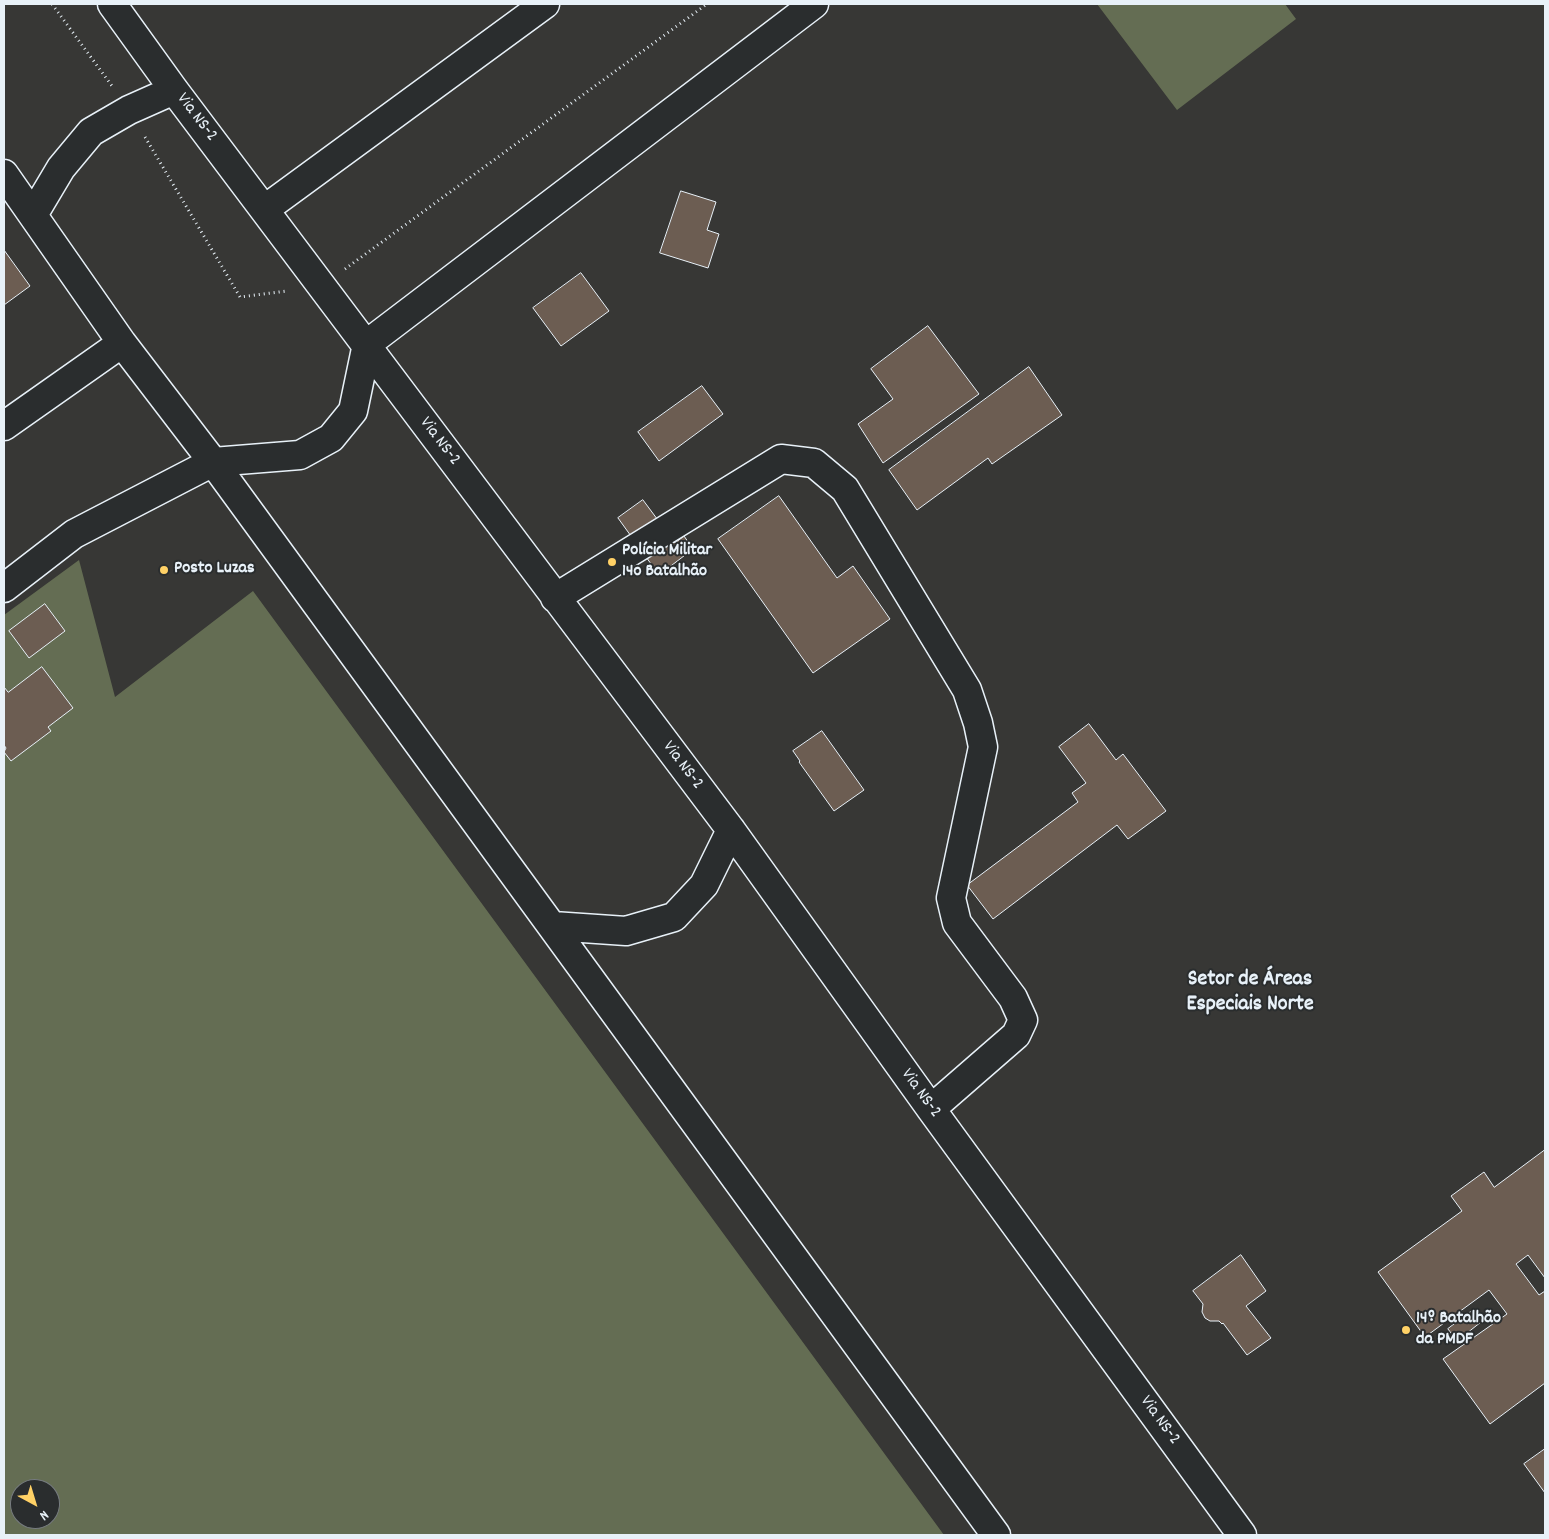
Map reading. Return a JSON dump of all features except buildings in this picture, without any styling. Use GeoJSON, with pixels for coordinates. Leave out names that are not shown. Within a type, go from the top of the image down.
{"type":"FeatureCollection","features":[{"type":"Feature","properties":{"kind":"street","name":"Via NS-2"},"geometry":{"type":"LineString","coordinates":[[112,4],[174,90],[731,830],[931,1109],[1242,1535]]}},
{"type":"Feature","properties":{"kind":"street"},"geometry":{"type":"LineString","coordinates":[[264,209],[545,4]]}},
{"type":"Feature","properties":{"kind":"street"},"geometry":{"type":"LineString","coordinates":[[4,588],[74,534],[213,462],[300,455],[331,438],[353,411],[367,344],[814,4]]}},
{"type":"Feature","properties":{"kind":"street"},"geometry":{"type":"LineString","coordinates":[[33,215],[61,168],[91,132],[130,110],[174,90]]}},
{"type":"Feature","properties":{"kind":"street"},"geometry":{"type":"LineString","coordinates":[[6,182],[33,215],[122,343],[213,462],[996,1535]]}},
{"type":"Feature","properties":{"kind":"street"},"geometry":{"type":"LineString","coordinates":[[4,426],[122,343]]}},
{"type":"Feature","properties":{"kind":"street"},"geometry":{"type":"LineString","coordinates":[[555,598],[781,459],[814,463],[845,489],[967,690],[978,722],[983,747],[951,898],[957,923],[1014,998],[1022,1020],[1016,1035],[931,1109]]}},
{"type":"Feature","properties":{"kind":"street"},"geometry":{"type":"LineString","coordinates":[[553,926],[626,931],[674,918],[704,885],[731,830]]}},
{"type":"Feature","properties":{"kind":"green space"},"geometry":{"type":"Polygon","coordinates":[[[1097,4],[1285,4],[1296,19],[1177,110],[1097,4]]]}},
{"type":"Feature","properties":{"kind":"green space"},"geometry":{"type":"Polygon","coordinates":[[[79,560],[115,697],[253,591],[944,1535],[4,1535],[4,615],[79,560]]]}},
{"type":"Feature","properties":{"kind":"place","name":"Polícia Militar 14o Batalhão"},"geometry":{"type":"Point","coordinates":[612,562]}},
{"type":"Feature","properties":{"kind":"place","name":"Posto Luzas"},"geometry":{"type":"Point","coordinates":[164,570]}},
{"type":"Feature","properties":{"kind":"place","name":"14º Batalhão da PMDF"},"geometry":{"type":"Point","coordinates":[1406,1330]}},
{"type":"Feature","properties":{"kind":"district","name":"Setor de Áreas Especiais Norte"},"geometry":{"type":"Point","coordinates":[1250,994]}}]}
